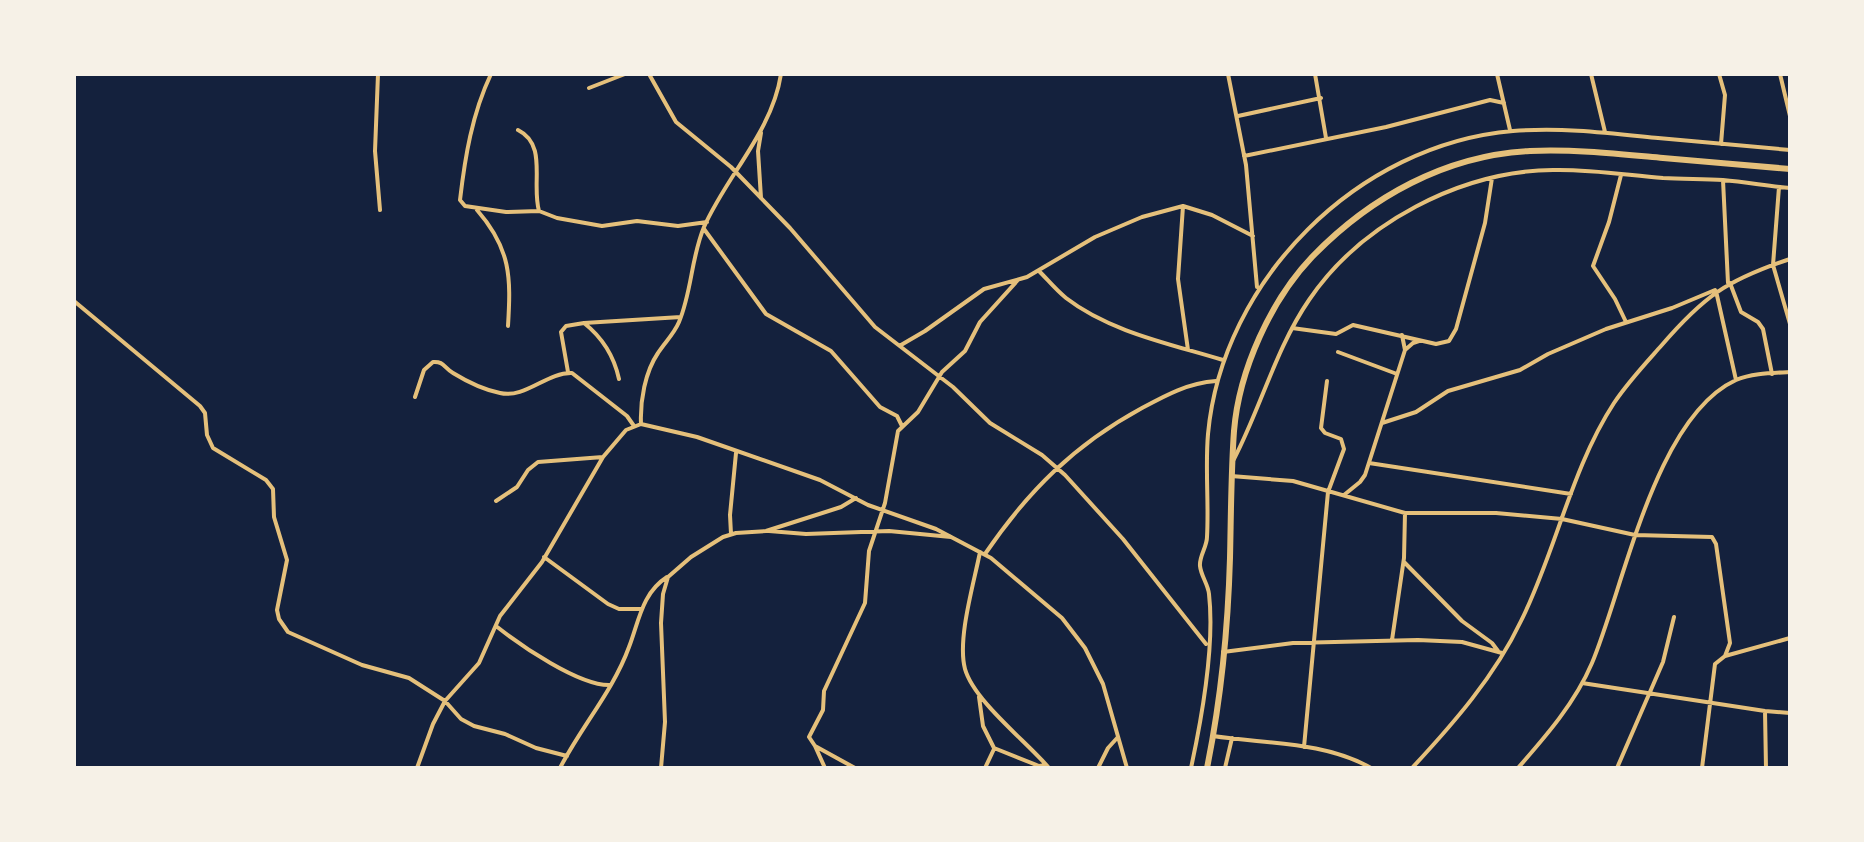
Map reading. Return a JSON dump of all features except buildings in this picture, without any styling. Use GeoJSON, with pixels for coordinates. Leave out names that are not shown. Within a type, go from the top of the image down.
{"type":"FeatureCollection","features":[{"type":"Feature","properties":{"kind":"main road"},"geometry":{"type":"LineString","coordinates":[[1207,768],[1223,652],[1230,558],[1231,476],[1239,396],[1272,311],[1289,283],[1331,237],[1407,183],[1486,157],[1529,151],[1598,152],[1790,169]]}},
{"type":"Feature","properties":{"kind":"street"},"geometry":{"type":"LineString","coordinates":[[378,74],[375,151],[380,210]]}},
{"type":"Feature","properties":{"kind":"street"},"geometry":{"type":"LineString","coordinates":[[491,74],[478,106],[462,178],[460,200],[465,206],[506,212],[539,211],[557,218],[602,226],[637,221],[678,226],[707,222]]}},
{"type":"Feature","properties":{"kind":"street"},"geometry":{"type":"LineString","coordinates":[[589,88],[625,74]]}},
{"type":"Feature","properties":{"kind":"street"},"geometry":{"type":"LineString","coordinates":[[649,74],[676,122],[736,172],[869,321],[990,423],[1056,467],[1117,531],[1208,646]]}},
{"type":"Feature","properties":{"kind":"street"},"geometry":{"type":"LineString","coordinates":[[641,424],[650,368],[681,317],[690,288],[694,255],[704,228],[720,194],[773,108],[781,74]]}},
{"type":"Feature","properties":{"kind":"street"},"geometry":{"type":"LineString","coordinates":[[1228,74],[1244,156],[1258,289]]}},
{"type":"Feature","properties":{"kind":"street"},"geometry":{"type":"LineString","coordinates":[[1315,74],[1326,138]]}},
{"type":"Feature","properties":{"kind":"street"},"geometry":{"type":"LineString","coordinates":[[1497,74],[1510,131]]}},
{"type":"Feature","properties":{"kind":"street"},"geometry":{"type":"LineString","coordinates":[[1591,74],[1605,132]]}},
{"type":"Feature","properties":{"kind":"street"},"geometry":{"type":"LineString","coordinates":[[1719,74],[1725,95],[1721,144]]}},
{"type":"Feature","properties":{"kind":"street"},"geometry":{"type":"LineString","coordinates":[[1780,74],[1790,116]]}},
{"type":"Feature","properties":{"kind":"street"},"geometry":{"type":"LineString","coordinates":[[1238,116],[1321,98]]}},
{"type":"Feature","properties":{"kind":"street"},"geometry":{"type":"LineString","coordinates":[[1244,156],[1421,119],[1490,100],[1504,103]]}},
{"type":"Feature","properties":{"kind":"street"},"geometry":{"type":"LineString","coordinates":[[761,198],[758,151],[762,129]]}},
{"type":"Feature","properties":{"kind":"street"},"geometry":{"type":"LineString","coordinates":[[518,130],[527,135],[534,145],[539,211]]}},
{"type":"Feature","properties":{"kind":"street"},"geometry":{"type":"LineString","coordinates":[[1191,768],[1199,732],[1208,646],[1210,598],[1200,563],[1207,540],[1207,438],[1217,381],[1223,360],[1258,289],[1282,256],[1336,204],[1368,181],[1418,155],[1461,141],[1510,131],[1605,132],[1790,150]]}},
{"type":"Feature","properties":{"kind":"street"},"geometry":{"type":"LineString","coordinates":[[1234,459],[1292,328],[1310,299],[1357,246],[1404,214],[1437,197],[1492,178],[1551,170],[1723,180],[1790,188]]}},
{"type":"Feature","properties":{"kind":"street"},"geometry":{"type":"LineString","coordinates":[[1621,174],[1609,222],[1593,266],[1626,322]]}},
{"type":"Feature","properties":{"kind":"street"},"geometry":{"type":"LineString","coordinates":[[1292,328],[1336,334],[1353,325],[1444,344],[1452,338],[1485,223],[1492,178]]}},
{"type":"Feature","properties":{"kind":"street"},"geometry":{"type":"LineString","coordinates":[[1723,180],[1729,283],[1741,312],[1758,322],[1763,329],[1772,374]]}},
{"type":"Feature","properties":{"kind":"street"},"geometry":{"type":"LineString","coordinates":[[1779,187],[1773,265],[1790,324]]}},
{"type":"Feature","properties":{"kind":"street"},"geometry":{"type":"LineString","coordinates":[[900,345],[984,289],[1017,281],[1039,271],[1104,233],[1142,217],[1183,206],[1212,215],[1253,236]]}},
{"type":"Feature","properties":{"kind":"street"},"geometry":{"type":"LineString","coordinates":[[1183,206],[1178,279],[1188,350]]}},
{"type":"Feature","properties":{"kind":"street"},"geometry":{"type":"LineString","coordinates":[[476,208],[492,228],[507,259],[508,326]]}},
{"type":"Feature","properties":{"kind":"street"},"geometry":{"type":"LineString","coordinates":[[704,228],[766,314],[831,351],[880,407],[897,416],[902,426]]}},
{"type":"Feature","properties":{"kind":"street"},"geometry":{"type":"LineString","coordinates":[[1382,423],[1416,412],[1448,391],[1520,370],[1576,341],[1672,308],[1790,259]]}},
{"type":"Feature","properties":{"kind":"street"},"geometry":{"type":"LineString","coordinates":[[1039,271],[1065,297],[1092,315],[1156,341],[1223,360]]}},
{"type":"Feature","properties":{"kind":"street"},"geometry":{"type":"LineString","coordinates":[[825,768],[809,737],[823,710],[824,691],[865,603],[866,570],[873,532],[883,511],[896,434],[918,412],[939,377],[967,348],[980,322],[1017,281]]}},
{"type":"Feature","properties":{"kind":"street"},"geometry":{"type":"LineString","coordinates":[[1717,290],[1736,380]]}},
{"type":"Feature","properties":{"kind":"street"},"geometry":{"type":"LineString","coordinates":[[1412,768],[1485,682],[1500,652],[1514,636],[1599,429],[1615,402],[1669,337],[1717,290]]}},
{"type":"Feature","properties":{"kind":"street"},"geometry":{"type":"LineString","coordinates":[[74,301],[200,406],[205,413],[207,435],[213,448],[266,480],[273,489],[274,517],[287,560],[277,610],[288,632],[362,665],[409,678],[445,701],[461,719],[474,726],[567,756]]}},
{"type":"Feature","properties":{"kind":"street"},"geometry":{"type":"LineString","coordinates":[[634,426],[627,416],[568,372],[561,332],[566,326],[584,323],[681,317]]}},
{"type":"Feature","properties":{"kind":"street"},"geometry":{"type":"LineString","coordinates":[[584,323],[599,336],[614,359],[619,379]]}},
{"type":"Feature","properties":{"kind":"street"},"geometry":{"type":"LineString","coordinates":[[1344,495],[1362,480],[1369,463],[1405,350],[1402,335]]}},
{"type":"Feature","properties":{"kind":"street"},"geometry":{"type":"LineString","coordinates":[[1405,350],[1421,340]]}},
{"type":"Feature","properties":{"kind":"street"},"geometry":{"type":"LineString","coordinates":[[1338,352],[1397,374]]}},
{"type":"Feature","properties":{"kind":"street"},"geometry":{"type":"LineString","coordinates":[[415,397],[424,370],[433,362],[443,363],[455,374],[504,394],[519,392],[568,372]]}},
{"type":"Feature","properties":{"kind":"street"},"geometry":{"type":"LineString","coordinates":[[1518,768],[1561,716],[1592,663],[1652,490],[1673,449],[1704,406],[1736,380],[1790,372]]}},
{"type":"Feature","properties":{"kind":"street"},"geometry":{"type":"LineString","coordinates":[[1048,766],[978,694],[965,668],[967,613],[983,553],[1009,518],[1056,467],[1100,432],[1172,392],[1192,384],[1217,381]]}},
{"type":"Feature","properties":{"kind":"street"},"geometry":{"type":"LineString","coordinates":[[1304,747],[1328,492],[1344,449],[1341,439],[1325,433],[1321,428],[1327,381]]}},
{"type":"Feature","properties":{"kind":"street"},"geometry":{"type":"LineString","coordinates":[[417,768],[445,701],[476,667],[495,625],[544,557],[603,457],[621,435],[641,424],[697,437],[820,480],[883,511],[925,524],[983,553],[1049,606],[1075,633],[1099,675],[1127,768]]}},
{"type":"Feature","properties":{"kind":"street"},"geometry":{"type":"LineString","coordinates":[[731,534],[736,452]]}},
{"type":"Feature","properties":{"kind":"street"},"geometry":{"type":"LineString","coordinates":[[496,501],[517,487],[528,470],[538,462],[603,457]]}},
{"type":"Feature","properties":{"kind":"street"},"geometry":{"type":"LineString","coordinates":[[1369,463],[1571,494]]}},
{"type":"Feature","properties":{"kind":"street"},"geometry":{"type":"LineString","coordinates":[[1231,476],[1287,480],[1405,513],[1481,512],[1562,519],[1635,535],[1708,536],[1713,539],[1730,636],[1729,649],[1715,664],[1702,768]]}},
{"type":"Feature","properties":{"kind":"street"},"geometry":{"type":"LineString","coordinates":[[766,531],[841,507],[856,498]]}},
{"type":"Feature","properties":{"kind":"street"},"geometry":{"type":"LineString","coordinates":[[1392,640],[1404,562],[1405,513]]}},
{"type":"Feature","properties":{"kind":"street"},"geometry":{"type":"LineString","coordinates":[[560,768],[598,709],[625,658],[641,609],[655,587],[691,557],[731,534],[766,531],[806,534],[894,531],[953,537]]}},
{"type":"Feature","properties":{"kind":"street"},"geometry":{"type":"LineString","coordinates":[[544,557],[612,607],[641,609]]}},
{"type":"Feature","properties":{"kind":"street"},"geometry":{"type":"LineString","coordinates":[[1404,562],[1462,621],[1500,652]]}},
{"type":"Feature","properties":{"kind":"street"},"geometry":{"type":"LineString","coordinates":[[661,768],[665,722],[661,623],[668,577]]}},
{"type":"Feature","properties":{"kind":"street"},"geometry":{"type":"LineString","coordinates":[[1617,768],[1663,662],[1674,617]]}},
{"type":"Feature","properties":{"kind":"street"},"geometry":{"type":"LineString","coordinates":[[495,625],[561,668],[599,684],[610,685]]}},
{"type":"Feature","properties":{"kind":"street"},"geometry":{"type":"LineString","coordinates":[[1725,656],[1790,638]]}},
{"type":"Feature","properties":{"kind":"street"},"geometry":{"type":"LineString","coordinates":[[1223,652],[1314,643],[1392,640],[1454,640],[1500,652]]}},
{"type":"Feature","properties":{"kind":"street"},"geometry":{"type":"LineString","coordinates":[[1582,683],[1790,713]]}},
{"type":"Feature","properties":{"kind":"street"},"geometry":{"type":"LineString","coordinates":[[978,694],[983,726],[994,748],[1039,766],[1048,766]]}},
{"type":"Feature","properties":{"kind":"street"},"geometry":{"type":"LineString","coordinates":[[1765,711],[1766,768]]}},
{"type":"Feature","properties":{"kind":"street"},"geometry":{"type":"LineString","coordinates":[[1213,736],[1304,747],[1349,758],[1371,768]]}},
{"type":"Feature","properties":{"kind":"street"},"geometry":{"type":"LineString","coordinates":[[1098,768],[1108,748],[1118,737]]}},
{"type":"Feature","properties":{"kind":"street"},"geometry":{"type":"LineString","coordinates":[[1225,768],[1232,738]]}},
{"type":"Feature","properties":{"kind":"street"},"geometry":{"type":"LineString","coordinates":[[815,746],[855,768]]}},
{"type":"Feature","properties":{"kind":"street"},"geometry":{"type":"LineString","coordinates":[[985,768],[994,748]]}}]}
